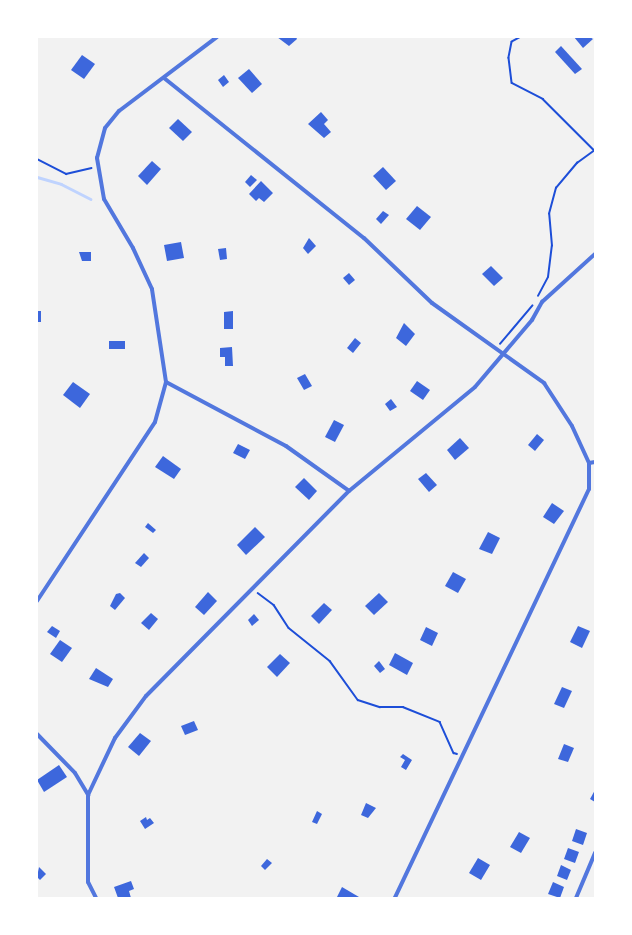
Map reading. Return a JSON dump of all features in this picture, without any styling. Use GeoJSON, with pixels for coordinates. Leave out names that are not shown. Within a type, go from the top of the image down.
{"type":"FeatureCollection","features":[{"type":"Feature","properties":{"kind":"street"},"geometry":{"type":"LineString","coordinates":[[37,601],[155,422],[166,382],[152,289],[133,248],[104,199],[97,158],[105,128],[119,111],[217,37]]}},
{"type":"Feature","properties":{"kind":"street"},"geometry":{"type":"LineString","coordinates":[[164,78],[364,238],[432,303],[495,350],[544,383],[572,426],[588,463],[588,489],[394,898]]}},
{"type":"Feature","properties":{"kind":"street"},"geometry":{"type":"LineString","coordinates":[[96,898],[88,882],[88,795],[115,738],[146,696],[349,491],[475,387],[532,320],[542,302],[595,254]]}},
{"type":"Feature","properties":{"kind":"street"},"geometry":{"type":"LineString","coordinates":[[166,382],[286,446],[349,491]]}},
{"type":"Feature","properties":{"kind":"street"},"geometry":{"type":"LineString","coordinates":[[588,463],[595,462]]}},
{"type":"Feature","properties":{"kind":"street"},"geometry":{"type":"LineString","coordinates":[[37,734],[75,773],[88,795]]}},
{"type":"Feature","properties":{"kind":"street"},"geometry":{"type":"LineString","coordinates":[[576,898],[595,853]]}},
{"type":"Feature","properties":{"kind":"path"},"geometry":{"type":"LineString","coordinates":[[521,37],[512,42],[509,58],[512,83],[543,99],[595,150],[577,163],[556,188],[549,214],[552,246],[548,277],[537,299]]}},
{"type":"Feature","properties":{"kind":"path"},"geometry":{"type":"LineString","coordinates":[[37,159],[66,174],[99,166]]}},
{"type":"Feature","properties":{"kind":"path"},"geometry":{"type":"LineString","coordinates":[[495,350],[533,304]]}},
{"type":"Feature","properties":{"kind":"path"},"geometry":{"type":"LineString","coordinates":[[252,589],[274,605],[289,628],[330,661],[358,700],[380,707],[403,707],[440,722],[454,752],[462,756]]}},
{"type":"Feature","properties":{"kind":"building"},"geometry":{"type":"Polygon","coordinates":[[[277,37],[296,37],[297,39],[289,46],[277,37]]]}},
{"type":"Feature","properties":{"kind":"building"},"geometry":{"type":"Polygon","coordinates":[[[574,37],[590,37],[593,39],[583,48],[574,37]]]}},
{"type":"Feature","properties":{"kind":"building"},"geometry":{"type":"Polygon","coordinates":[[[561,46],[582,69],[575,74],[555,52],[561,46]]]}},
{"type":"Feature","properties":{"kind":"building"},"geometry":{"type":"Polygon","coordinates":[[[82,55],[95,64],[84,79],[71,70],[82,55]]]}},
{"type":"Feature","properties":{"kind":"building"},"geometry":{"type":"Polygon","coordinates":[[[249,69],[262,84],[252,93],[238,78],[249,69]]]}},
{"type":"Feature","properties":{"kind":"building"},"geometry":{"type":"Polygon","coordinates":[[[224,75],[229,82],[223,87],[218,80],[224,75]]]}},
{"type":"Feature","properties":{"kind":"building"},"geometry":{"type":"Polygon","coordinates":[[[321,112],[328,120],[324,124],[331,132],[324,138],[308,124],[321,112]]]}},
{"type":"Feature","properties":{"kind":"building"},"geometry":{"type":"Polygon","coordinates":[[[178,119],[192,132],[183,141],[169,128],[178,119]]]}},
{"type":"Feature","properties":{"kind":"building"},"geometry":{"type":"Polygon","coordinates":[[[152,161],[161,169],[147,185],[138,176],[152,161]]]}},
{"type":"Feature","properties":{"kind":"building"},"geometry":{"type":"Polygon","coordinates":[[[383,167],[396,181],[386,190],[373,176],[383,167]]]}},
{"type":"Feature","properties":{"kind":"building"},"geometry":{"type":"Polygon","coordinates":[[[251,175],[257,180],[250,187],[245,182],[251,175]]]}},
{"type":"Feature","properties":{"kind":"building"},"geometry":{"type":"Polygon","coordinates":[[[261,181],[273,193],[264,202],[259,198],[256,201],[249,194],[261,181]]]}},
{"type":"Feature","properties":{"kind":"building"},"geometry":{"type":"Polygon","coordinates":[[[417,206],[431,217],[420,230],[406,219],[417,206]]]}},
{"type":"Feature","properties":{"kind":"building"},"geometry":{"type":"Polygon","coordinates":[[[383,211],[389,215],[381,224],[376,219],[383,211]]]}},
{"type":"Feature","properties":{"kind":"building"},"geometry":{"type":"Polygon","coordinates":[[[309,238],[316,246],[308,254],[303,248],[309,238]]]}},
{"type":"Feature","properties":{"kind":"building"},"geometry":{"type":"Polygon","coordinates":[[[181,242],[184,258],[167,261],[164,245],[181,242]]]}},
{"type":"Feature","properties":{"kind":"building"},"geometry":{"type":"Polygon","coordinates":[[[226,248],[227,259],[220,260],[218,249],[226,248]]]}},
{"type":"Feature","properties":{"kind":"building"},"geometry":{"type":"Polygon","coordinates":[[[79,252],[91,252],[91,261],[82,261],[79,252]]]}},
{"type":"Feature","properties":{"kind":"building"},"geometry":{"type":"Polygon","coordinates":[[[491,266],[503,278],[494,286],[482,274],[491,266]]]}},
{"type":"Feature","properties":{"kind":"building"},"geometry":{"type":"Polygon","coordinates":[[[349,273],[355,280],[349,285],[343,278],[349,273]]]}},
{"type":"Feature","properties":{"kind":"building"},"geometry":{"type":"Polygon","coordinates":[[[37,311],[41,311],[41,322],[37,322],[37,311]]]}},
{"type":"Feature","properties":{"kind":"building"},"geometry":{"type":"Polygon","coordinates":[[[233,311],[233,329],[224,329],[224,312],[233,311]]]}},
{"type":"Feature","properties":{"kind":"building"},"geometry":{"type":"Polygon","coordinates":[[[404,323],[415,334],[406,346],[396,338],[404,323]]]}},
{"type":"Feature","properties":{"kind":"building"},"geometry":{"type":"Polygon","coordinates":[[[355,338],[361,343],[353,353],[347,348],[355,338]]]}},
{"type":"Feature","properties":{"kind":"building"},"geometry":{"type":"Polygon","coordinates":[[[109,341],[125,341],[125,349],[109,349],[109,341]]]}},
{"type":"Feature","properties":{"kind":"building"},"geometry":{"type":"Polygon","coordinates":[[[232,347],[233,366],[225,366],[225,357],[220,357],[220,348],[232,347]]]}},
{"type":"Feature","properties":{"kind":"building"},"geometry":{"type":"Polygon","coordinates":[[[305,374],[312,386],[304,390],[297,378],[305,374]]]}},
{"type":"Feature","properties":{"kind":"building"},"geometry":{"type":"Polygon","coordinates":[[[417,381],[430,390],[423,400],[410,391],[417,381]]]}},
{"type":"Feature","properties":{"kind":"building"},"geometry":{"type":"Polygon","coordinates":[[[73,382],[90,394],[80,408],[63,395],[73,382]]]}},
{"type":"Feature","properties":{"kind":"building"},"geometry":{"type":"Polygon","coordinates":[[[391,399],[397,407],[390,411],[385,404],[391,399]]]}},
{"type":"Feature","properties":{"kind":"building"},"geometry":{"type":"Polygon","coordinates":[[[334,420],[344,425],[335,442],[325,437],[334,420]]]}},
{"type":"Feature","properties":{"kind":"building"},"geometry":{"type":"Polygon","coordinates":[[[537,434],[544,440],[535,451],[528,445],[537,434]]]}},
{"type":"Feature","properties":{"kind":"building"},"geometry":{"type":"Polygon","coordinates":[[[460,438],[469,448],[455,460],[447,450],[460,438]]]}},
{"type":"Feature","properties":{"kind":"building"},"geometry":{"type":"Polygon","coordinates":[[[238,444],[250,450],[245,459],[233,453],[238,444]]]}},
{"type":"Feature","properties":{"kind":"building"},"geometry":{"type":"Polygon","coordinates":[[[163,456],[181,469],[174,479],[155,467],[163,456]]]}},
{"type":"Feature","properties":{"kind":"building"},"geometry":{"type":"Polygon","coordinates":[[[426,473],[437,485],[429,492],[418,479],[426,473]]]}},
{"type":"Feature","properties":{"kind":"building"},"geometry":{"type":"Polygon","coordinates":[[[304,478],[317,491],[309,500],[295,487],[304,478]]]}},
{"type":"Feature","properties":{"kind":"building"},"geometry":{"type":"Polygon","coordinates":[[[552,503],[564,511],[554,524],[543,517],[552,503]]]}},
{"type":"Feature","properties":{"kind":"building"},"geometry":{"type":"Polygon","coordinates":[[[148,523],[156,530],[153,533],[145,527],[148,523]]]}},
{"type":"Feature","properties":{"kind":"building"},"geometry":{"type":"Polygon","coordinates":[[[255,527],[265,537],[246,555],[237,545],[255,527]]]}},
{"type":"Feature","properties":{"kind":"building"},"geometry":{"type":"Polygon","coordinates":[[[488,532],[500,538],[492,554],[479,549],[488,532]]]}},
{"type":"Feature","properties":{"kind":"building"},"geometry":{"type":"Polygon","coordinates":[[[144,553],[149,558],[141,567],[135,563],[144,553]]]}},
{"type":"Feature","properties":{"kind":"building"},"geometry":{"type":"Polygon","coordinates":[[[453,572],[466,579],[458,593],[445,586],[453,572]]]}},
{"type":"Feature","properties":{"kind":"building"},"geometry":{"type":"Polygon","coordinates":[[[208,592],[217,601],[204,615],[195,607],[208,592]]]}},
{"type":"Feature","properties":{"kind":"building"},"geometry":{"type":"Polygon","coordinates":[[[120,593],[125,598],[115,610],[110,606],[116,594],[120,593]]]}},
{"type":"Feature","properties":{"kind":"building"},"geometry":{"type":"Polygon","coordinates":[[[379,593],[388,602],[374,615],[365,606],[379,593]]]}},
{"type":"Feature","properties":{"kind":"building"},"geometry":{"type":"Polygon","coordinates":[[[324,603],[332,610],[319,624],[311,616],[324,603]]]}},
{"type":"Feature","properties":{"kind":"building"},"geometry":{"type":"Polygon","coordinates":[[[151,613],[158,619],[149,630],[141,623],[151,613]]]}},
{"type":"Feature","properties":{"kind":"building"},"geometry":{"type":"Polygon","coordinates":[[[254,614],[259,620],[252,626],[248,620],[254,614]]]}},
{"type":"Feature","properties":{"kind":"building"},"geometry":{"type":"Polygon","coordinates":[[[52,626],[60,631],[56,638],[47,632],[52,626]]]}},
{"type":"Feature","properties":{"kind":"building"},"geometry":{"type":"Polygon","coordinates":[[[578,626],[590,631],[582,648],[570,642],[578,626]]]}},
{"type":"Feature","properties":{"kind":"building"},"geometry":{"type":"Polygon","coordinates":[[[426,627],[438,633],[432,646],[420,640],[426,627]]]}},
{"type":"Feature","properties":{"kind":"building"},"geometry":{"type":"Polygon","coordinates":[[[60,640],[72,648],[62,662],[50,654],[60,640]]]}},
{"type":"Feature","properties":{"kind":"building"},"geometry":{"type":"Polygon","coordinates":[[[395,653],[413,663],[407,675],[389,665],[395,653]]]}},
{"type":"Feature","properties":{"kind":"building"},"geometry":{"type":"Polygon","coordinates":[[[280,654],[290,663],[277,677],[267,667],[280,654]]]}},
{"type":"Feature","properties":{"kind":"building"},"geometry":{"type":"Polygon","coordinates":[[[379,661],[385,669],[380,673],[374,666],[379,661]]]}},
{"type":"Feature","properties":{"kind":"building"},"geometry":{"type":"Polygon","coordinates":[[[96,668],[113,679],[108,687],[89,679],[96,668]]]}},
{"type":"Feature","properties":{"kind":"building"},"geometry":{"type":"Polygon","coordinates":[[[562,687],[572,691],[564,708],[554,704],[562,687]]]}},
{"type":"Feature","properties":{"kind":"building"},"geometry":{"type":"Polygon","coordinates":[[[194,721],[198,730],[185,735],[181,726],[194,721]]]}},
{"type":"Feature","properties":{"kind":"building"},"geometry":{"type":"Polygon","coordinates":[[[140,733],[151,741],[139,756],[128,747],[140,733]]]}},
{"type":"Feature","properties":{"kind":"building"},"geometry":{"type":"Polygon","coordinates":[[[564,744],[574,748],[568,762],[558,759],[564,744]]]}},
{"type":"Feature","properties":{"kind":"building"},"geometry":{"type":"Polygon","coordinates":[[[403,754],[412,760],[406,770],[401,767],[405,760],[400,757],[403,754]]]}},
{"type":"Feature","properties":{"kind":"building"},"geometry":{"type":"Polygon","coordinates":[[[59,765],[67,777],[44,792],[37,780],[59,765]]]}},
{"type":"Feature","properties":{"kind":"building"},"geometry":{"type":"Polygon","coordinates":[[[595,790],[595,802],[590,799],[595,790]]]}},
{"type":"Feature","properties":{"kind":"building"},"geometry":{"type":"Polygon","coordinates":[[[366,803],[376,808],[368,818],[361,815],[366,803]]]}},
{"type":"Feature","properties":{"kind":"building"},"geometry":{"type":"Polygon","coordinates":[[[317,811],[322,814],[317,824],[312,822],[317,811]]]}},
{"type":"Feature","properties":{"kind":"building"},"geometry":{"type":"Polygon","coordinates":[[[146,817],[147,820],[150,818],[154,823],[145,829],[140,821],[146,817]]]}},
{"type":"Feature","properties":{"kind":"building"},"geometry":{"type":"Polygon","coordinates":[[[576,829],[587,833],[583,845],[572,841],[576,829]]]}},
{"type":"Feature","properties":{"kind":"building"},"geometry":{"type":"Polygon","coordinates":[[[519,832],[530,838],[521,853],[510,847],[519,832]]]}},
{"type":"Feature","properties":{"kind":"building"},"geometry":{"type":"Polygon","coordinates":[[[568,848],[579,852],[575,863],[564,859],[568,848]]]}},
{"type":"Feature","properties":{"kind":"building"},"geometry":{"type":"Polygon","coordinates":[[[478,858],[490,865],[481,880],[469,873],[478,858]]]}},
{"type":"Feature","properties":{"kind":"building"},"geometry":{"type":"Polygon","coordinates":[[[267,859],[272,863],[265,870],[261,866],[267,859]]]}},
{"type":"Feature","properties":{"kind":"building"},"geometry":{"type":"Polygon","coordinates":[[[561,865],[571,870],[567,880],[557,876],[561,865]]]}},
{"type":"Feature","properties":{"kind":"building"},"geometry":{"type":"Polygon","coordinates":[[[39,867],[46,874],[40,880],[37,877],[39,867]]]}},
{"type":"Feature","properties":{"kind":"building"},"geometry":{"type":"Polygon","coordinates":[[[131,881],[134,889],[129,891],[131,898],[118,898],[114,887],[131,881]]]}},
{"type":"Feature","properties":{"kind":"building"},"geometry":{"type":"Polygon","coordinates":[[[553,882],[564,887],[560,898],[548,894],[553,882]]]}},
{"type":"Feature","properties":{"kind":"building"},"geometry":{"type":"Polygon","coordinates":[[[342,887],[359,897],[359,898],[337,897],[342,887]]]}},
{"type":"Feature","properties":{"kind":"waterway"},"geometry":{"type":"LineString","coordinates":[[37,177],[61,184],[90,199]]}}]}
